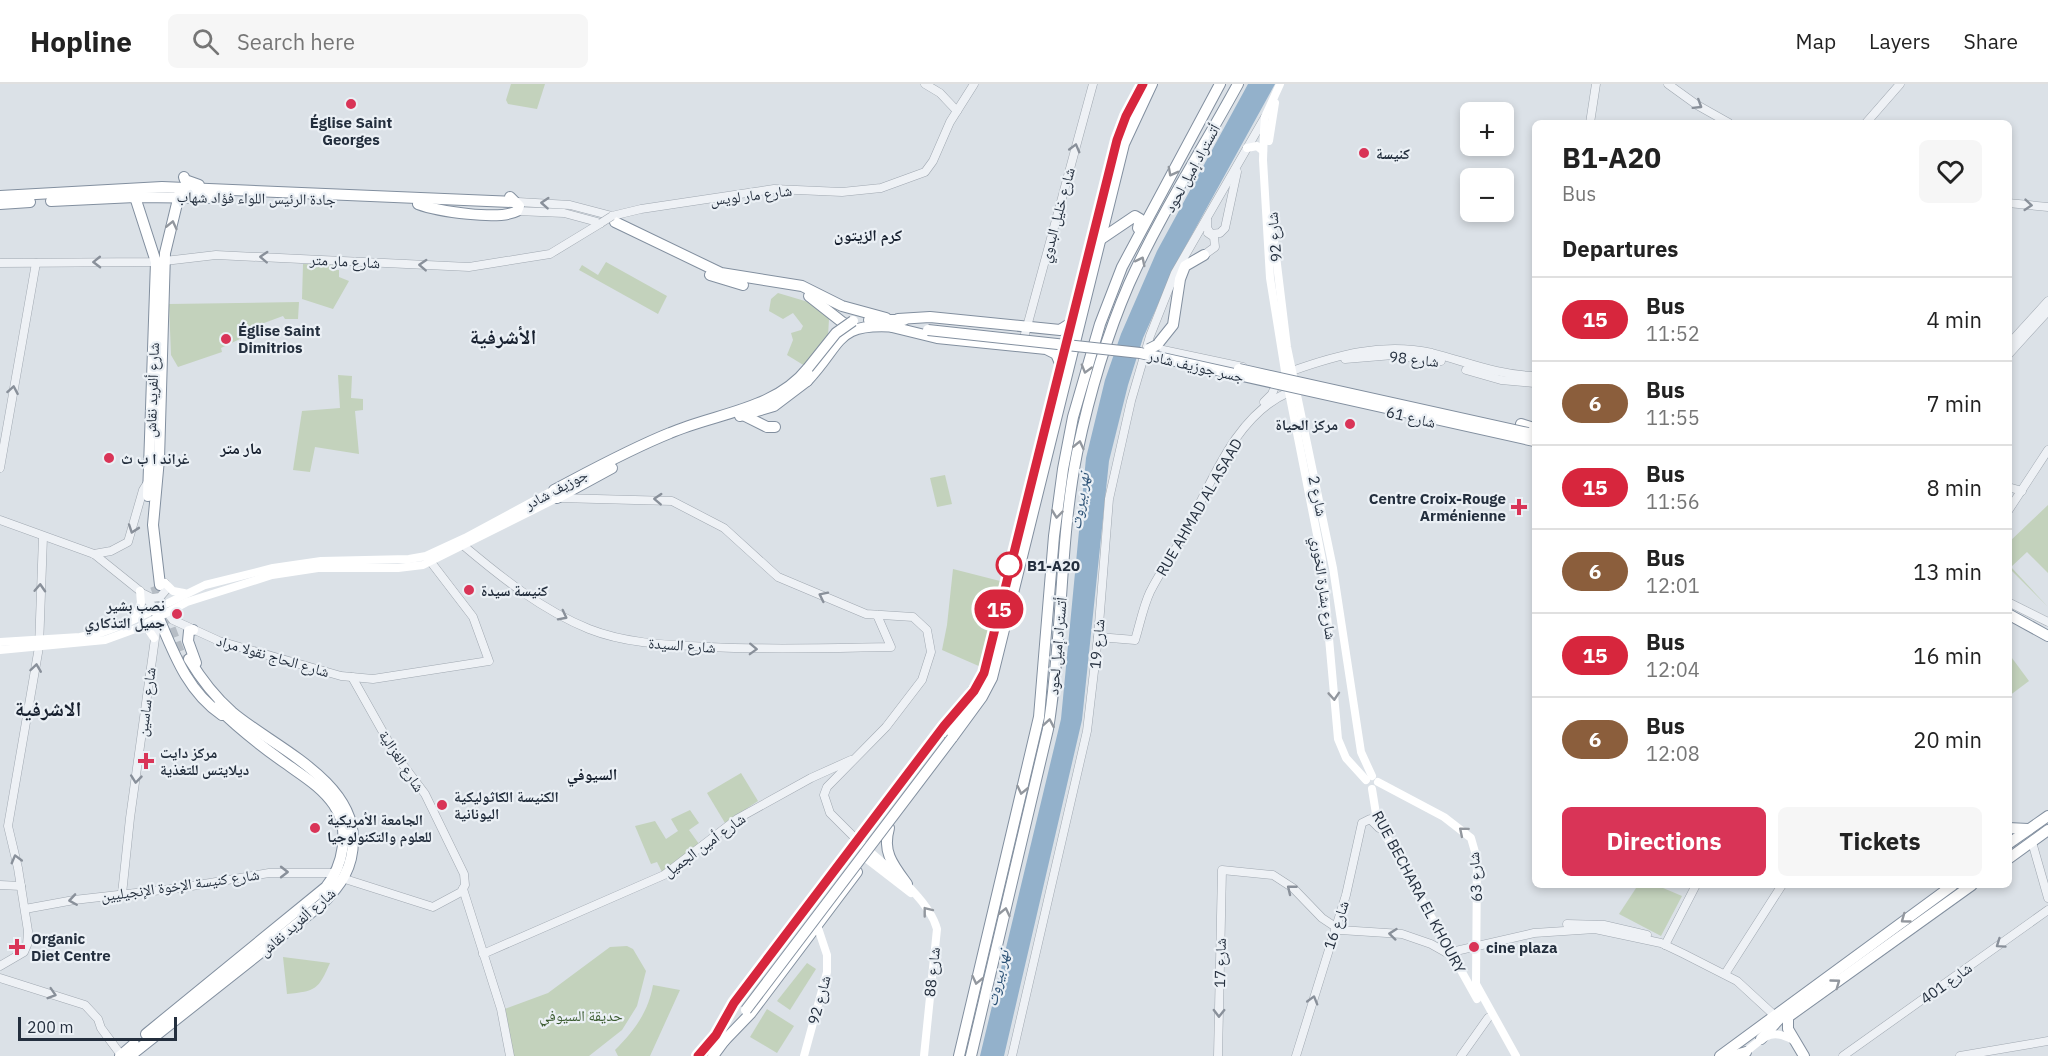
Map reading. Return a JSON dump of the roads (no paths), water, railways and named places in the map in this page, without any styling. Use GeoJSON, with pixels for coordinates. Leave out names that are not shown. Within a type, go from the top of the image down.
{"type":"FeatureCollection","features":[{"type":"Feature","properties":{"kind":"highway"},"geometry":{"type":"LineString","coordinates":[[698,1056],[751,1013],[958,736],[978,694],[1117,140],[1126,116],[1143,84]]}},
{"type":"Feature","properties":{"kind":"highway"},"geometry":{"type":"LineString","coordinates":[[713,1056],[734,1003],[944,726],[992,678],[1128,134],[1152,84]]}},
{"type":"Feature","properties":{"kind":"highway","name":"أتستراد إميل لحود"},"geometry":{"type":"LineString","coordinates":[[959,1053],[1039,717],[1054,536],[1069,436],[1100,324],[1137,236],[1220,84]]}},
{"type":"Feature","properties":{"kind":"highway","name":"أتستراد إميل لحود"},"geometry":{"type":"LineString","coordinates":[[971,1054],[1048,729],[1058,655],[1065,537],[1085,417],[1100,365],[1130,283],[1238,84]]}},
{"type":"Feature","properties":{"kind":"highway"},"geometry":{"type":"LineString","coordinates":[[1206,143],[1198,146],[1195,139],[1209,102]]}},
{"type":"Feature","properties":{"kind":"highway","name":"جادة الرئيس اللواء فؤاد شهاب"},"geometry":{"type":"LineString","coordinates":[[0,204],[135,197],[181,187],[189,182],[222,191],[418,200]]}},
{"type":"Feature","properties":{"kind":"highway","name":"جادة الرئيس اللواء فؤاد شهاب"},"geometry":{"type":"LineString","coordinates":[[0,196],[181,187],[418,200]]}},
{"type":"Feature","properties":{"kind":"highway","name":"شارع ألفريد نقاش"},"geometry":{"type":"LineString","coordinates":[[162,586],[147,528],[148,481],[164,259],[181,187]]}},
{"type":"Feature","properties":{"kind":"highway"},"geometry":{"type":"LineString","coordinates":[[456,192],[507,196],[515,206],[507,214],[442,212],[418,200],[456,192]]}},
{"type":"Feature","properties":{"kind":"highway","name":"شارع ألفريد نقاش"},"geometry":{"type":"LineString","coordinates":[[135,197],[164,259],[159,459],[153,525],[162,586]]}},
{"type":"Feature","properties":{"kind":"highway"},"geometry":{"type":"LineString","coordinates":[[102,198],[134,203],[140,211]]}},
{"type":"Feature","properties":{"kind":"highway"},"geometry":{"type":"LineString","coordinates":[[1101,239],[1134,216],[1140,221],[1137,236]]}},
{"type":"Feature","properties":{"kind":"highway"},"geometry":{"type":"LineString","coordinates":[[609,222],[722,281],[789,290],[810,296],[842,322],[853,326],[930,317],[1060,330],[1071,323]]}},
{"type":"Feature","properties":{"kind":"highway"},"geometry":{"type":"LineString","coordinates":[[609,222],[721,273],[734,277],[802,286],[842,306],[937,338],[1053,351],[1060,363]]}},
{"type":"Feature","properties":{"kind":"highway"},"geometry":{"type":"LineString","coordinates":[[1155,345],[1173,325],[1183,277],[1199,258]]}},
{"type":"Feature","properties":{"kind":"highway","name":"جسر جوزيف شادر"},"geometry":{"type":"LineString","coordinates":[[892,322],[1140,353],[1532,441]]}},
{"type":"Feature","properties":{"kind":"highway","name":"جوزيف شادر"},"geometry":{"type":"LineString","coordinates":[[556,494],[595,469],[669,433],[770,399],[790,387],[836,333],[853,326]]}},
{"type":"Feature","properties":{"kind":"highway","name":"جوزيف شادر"},"geometry":{"type":"LineString","coordinates":[[556,494],[579,492],[676,436],[774,406],[807,381],[853,326]]}},
{"type":"Feature","properties":{"kind":"highway","name":"جسر جوزيف شادر"},"geometry":{"type":"LineString","coordinates":[[928,327],[1155,345],[1374,399],[1531,428]]}},
{"type":"Feature","properties":{"kind":"highway"},"geometry":{"type":"LineString","coordinates":[[1374,399],[1416,403],[1531,428]]}},
{"type":"Feature","properties":{"kind":"highway"},"geometry":{"type":"LineString","coordinates":[[743,415],[768,427],[776,427]]}},
{"type":"Feature","properties":{"kind":"highway"},"geometry":{"type":"LineString","coordinates":[[1480,430],[1493,439],[1532,447]]}},
{"type":"Feature","properties":{"kind":"highway"},"geometry":{"type":"LineString","coordinates":[[2012,608],[2048,627]]}},
{"type":"Feature","properties":{"kind":"highway"},"geometry":{"type":"LineString","coordinates":[[163,610],[186,660],[231,715]]}},
{"type":"Feature","properties":{"kind":"highway"},"geometry":{"type":"LineString","coordinates":[[2012,616],[2048,637]]}},
{"type":"Feature","properties":{"kind":"highway"},"geometry":{"type":"LineString","coordinates":[[186,660],[187,634],[193,630]]}},
{"type":"Feature","properties":{"kind":"highway","name":"شارع ألفريد نقاش"},"geometry":{"type":"LineString","coordinates":[[130,1056],[322,904],[351,860],[353,833],[350,815],[339,795],[322,779],[231,715],[213,709],[194,689],[186,660]]}},
{"type":"Feature","properties":{"kind":"highway"},"geometry":{"type":"LineString","coordinates":[[720,1038],[949,736],[978,694]]}},
{"type":"Feature","properties":{"kind":"highway"},"geometry":{"type":"LineString","coordinates":[[2012,841],[2048,816]]}},
{"type":"Feature","properties":{"kind":"highway"},"geometry":{"type":"LineString","coordinates":[[889,828],[887,852],[892,865],[907,884]]}},
{"type":"Feature","properties":{"kind":"highway"},"geometry":{"type":"LineString","coordinates":[[2012,828],[2029,830]]}},
{"type":"Feature","properties":{"kind":"highway"},"geometry":{"type":"LineString","coordinates":[[2012,856],[2048,830]]}},
{"type":"Feature","properties":{"kind":"highway"},"geometry":{"type":"LineString","coordinates":[[842,863],[857,853],[869,856]]}},
{"type":"Feature","properties":{"kind":"highway","name":"شارع ألفريد نقاش"},"geometry":{"type":"LineString","coordinates":[[120,1056],[340,876]]}},
{"type":"Feature","properties":{"kind":"highway"},"geometry":{"type":"LineString","coordinates":[[1720,1056],[1949,888]]}},
{"type":"Feature","properties":{"kind":"highway"},"geometry":{"type":"LineString","coordinates":[[1802,1056],[1787,1026],[1788,1017],[1968,888]]}},
{"type":"Feature","properties":{"kind":"highway"},"geometry":{"type":"LineString","coordinates":[[809,904],[812,932]]}},
{"type":"Feature","properties":{"kind":"highway"},"geometry":{"type":"LineString","coordinates":[[793,928],[805,928],[812,932]]}},
{"type":"Feature","properties":{"kind":"highway"},"geometry":{"type":"LineString","coordinates":[[1761,1039],[1788,1004]]}},
{"type":"Feature","properties":{"kind":"highway"},"geometry":{"type":"LineString","coordinates":[[1732,1056],[1743,1054]]}},
{"type":"Feature","properties":{"kind":"main road","name":"شارع 92"},"geometry":{"type":"LineString","coordinates":[[1282,84],[1265,117],[1263,152],[1270,278],[1294,391]]}},
{"type":"Feature","properties":{"kind":"main road","name":"شارع 92"},"geometry":{"type":"LineString","coordinates":[[1282,84],[1273,108],[1269,174],[1277,279],[1291,376]]}},
{"type":"Feature","properties":{"kind":"main road"},"geometry":{"type":"LineString","coordinates":[[1248,148],[1257,146],[1263,152]]}},
{"type":"Feature","properties":{"kind":"main road","name":"شارع 2"},"geometry":{"type":"LineString","coordinates":[[1294,391],[1323,515],[1361,752],[1372,782]]}},
{"type":"Feature","properties":{"kind":"main road","name":"شارع بشارة الخوري"},"geometry":{"type":"LineString","coordinates":[[1294,391],[1322,560],[1340,747],[1346,758],[1372,782]]}},
{"type":"Feature","properties":{"kind":"main road","name":"جوزيف شادر"},"geometry":{"type":"LineString","coordinates":[[163,610],[272,575],[318,568],[410,567],[556,494]]}},
{"type":"Feature","properties":{"kind":"main road","name":"جوزيف شادر"},"geometry":{"type":"LineString","coordinates":[[163,610],[188,592],[273,568],[321,561],[429,558]]}},
{"type":"Feature","properties":{"kind":"main road"},"geometry":{"type":"LineString","coordinates":[[0,650],[80,638],[136,625],[163,610],[162,586],[173,591],[188,592]]}},
{"type":"Feature","properties":{"kind":"main road"},"geometry":{"type":"LineString","coordinates":[[136,625],[141,603],[140,591]]}},
{"type":"Feature","properties":{"kind":"main road"},"geometry":{"type":"LineString","coordinates":[[136,625],[148,629],[154,638]]}},
{"type":"Feature","properties":{"kind":"main road"},"geometry":{"type":"LineString","coordinates":[[0,642],[39,643]]}},
{"type":"Feature","properties":{"kind":"main road"},"geometry":{"type":"LineString","coordinates":[[1332,648],[1345,646]]}},
{"type":"Feature","properties":{"kind":"main road"},"geometry":{"type":"LineString","coordinates":[[1332,662],[1338,657],[1346,658]]}},
{"type":"Feature","properties":{"kind":"main road","name":"RUE BECHARA EL KHOURY"},"geometry":{"type":"LineString","coordinates":[[1372,782],[1372,805],[1385,834],[1450,952],[1475,991]]}},
{"type":"Feature","properties":{"kind":"main road","name":"شارع 63"},"geometry":{"type":"LineString","coordinates":[[1372,782],[1444,817],[1471,838],[1477,859],[1478,944],[1475,991]]}},
{"type":"Feature","properties":{"kind":"main road","name":"شارع 88"},"geometry":{"type":"LineString","coordinates":[[858,841],[869,856],[914,895]]}},
{"type":"Feature","properties":{"kind":"main road","name":"شارع 88"},"geometry":{"type":"LineString","coordinates":[[869,856],[907,884],[930,914],[937,929],[924,1056]]}},
{"type":"Feature","properties":{"kind":"main road","name":"شارع 92"},"geometry":{"type":"LineString","coordinates":[[804,1056],[827,972],[824,944],[812,932]]}},
{"type":"Feature","properties":{"kind":"main road"},"geometry":{"type":"LineString","coordinates":[[1475,991],[1510,1056]]}},
{"type":"Feature","properties":{"kind":"main road"},"geometry":{"type":"LineString","coordinates":[[1475,991],[1515,1056]]}},
{"type":"Feature","properties":{"kind":"main road"},"geometry":{"type":"LineString","coordinates":[[1743,1054],[1761,1039],[1778,1033],[1794,1041]]}},
{"type":"Feature","properties":{"kind":"street"},"geometry":{"type":"LineString","coordinates":[[925,84],[940,93],[957,111]]}},
{"type":"Feature","properties":{"kind":"street"},"geometry":{"type":"LineString","coordinates":[[940,93],[941,84]]}},
{"type":"Feature","properties":{"kind":"street","name":"شارع مار لويس"},"geometry":{"type":"LineString","coordinates":[[564,246],[609,222],[641,209],[774,189],[842,192],[881,188],[925,172],[933,161],[950,122],[974,84]]}},
{"type":"Feature","properties":{"kind":"street","name":"شارع خليل البدوي"},"geometry":{"type":"LineString","coordinates":[[1022,346],[1093,84]]}},
{"type":"Feature","properties":{"kind":"street"},"geometry":{"type":"LineString","coordinates":[[1590,120],[1596,84]]}},
{"type":"Feature","properties":{"kind":"street"},"geometry":{"type":"LineString","coordinates":[[1668,84],[1697,105],[1724,120]]}},
{"type":"Feature","properties":{"kind":"street"},"geometry":{"type":"LineString","coordinates":[[1866,120],[1894,84]]}},
{"type":"Feature","properties":{"kind":"street"},"geometry":{"type":"LineString","coordinates":[[1867,120],[1900,84]]}},
{"type":"Feature","properties":{"kind":"street","name":"شارع 19"},"geometry":{"type":"LineString","coordinates":[[1012,1056],[1087,731],[1098,638],[1109,499],[1121,437],[1142,363],[1155,345],[1175,273],[1265,117]]}},
{"type":"Feature","properties":{"kind":"street"},"geometry":{"type":"LineString","coordinates":[[1194,239],[1203,234],[1223,231],[1227,222],[1238,164]]}},
{"type":"Feature","properties":{"kind":"street"},"geometry":{"type":"LineString","coordinates":[[2012,203],[2048,207]]}},
{"type":"Feature","properties":{"kind":"street"},"geometry":{"type":"LineString","coordinates":[[515,206],[570,205],[609,222]]}},
{"type":"Feature","properties":{"kind":"street"},"geometry":{"type":"LineString","coordinates":[[515,206],[609,222]]}},
{"type":"Feature","properties":{"kind":"street"},"geometry":{"type":"LineString","coordinates":[[1199,258],[1215,247],[1207,228],[1208,214],[1222,210],[1226,212],[1227,222]]}},
{"type":"Feature","properties":{"kind":"street","name":"شارع مار متر"},"geometry":{"type":"LineString","coordinates":[[0,263],[164,259],[216,255],[469,267],[550,254],[564,246]]}},
{"type":"Feature","properties":{"kind":"street"},"geometry":{"type":"LineString","coordinates":[[0,468],[36,263]]}},
{"type":"Feature","properties":{"kind":"street"},"geometry":{"type":"LineString","coordinates":[[2012,341],[2048,301]]}},
{"type":"Feature","properties":{"kind":"street"},"geometry":{"type":"LineString","coordinates":[[2012,350],[2048,310]]}},
{"type":"Feature","properties":{"kind":"street"},"geometry":{"type":"LineString","coordinates":[[1142,363],[1149,357],[1160,359],[1155,345]]}},
{"type":"Feature","properties":{"kind":"street"},"geometry":{"type":"LineString","coordinates":[[1155,345],[1272,374],[1291,376],[1531,428]]}},
{"type":"Feature","properties":{"kind":"street"},"geometry":{"type":"LineString","coordinates":[[1291,376],[1345,354],[1384,349],[1423,351],[1491,372],[1532,376]]}},
{"type":"Feature","properties":{"kind":"street","name":"شارع 98"},"geometry":{"type":"LineString","coordinates":[[1291,376],[1340,359],[1392,355],[1434,359],[1501,380],[1532,382]]}},
{"type":"Feature","properties":{"kind":"street","name":"شارع 61"},"geometry":{"type":"LineString","coordinates":[[1160,359],[1532,447]]}},
{"type":"Feature","properties":{"kind":"street"},"geometry":{"type":"LineString","coordinates":[[1272,374],[1278,379],[1275,386]]}},
{"type":"Feature","properties":{"kind":"street"},"geometry":{"type":"LineString","coordinates":[[1294,391],[1304,380]]}},
{"type":"Feature","properties":{"kind":"street","name":"RUE AHMAD AL ASAAD"},"geometry":{"type":"LineString","coordinates":[[1133,640],[1144,597],[1210,476],[1240,430],[1271,396],[1275,386]]}},
{"type":"Feature","properties":{"kind":"street","name":"RUE AHMAD AL ASAAD"},"geometry":{"type":"LineString","coordinates":[[1133,640],[1151,591],[1187,530],[1214,475],[1250,422],[1274,400],[1294,391]]}},
{"type":"Feature","properties":{"kind":"street"},"geometry":{"type":"LineString","coordinates":[[2012,505],[2048,450]]}},
{"type":"Feature","properties":{"kind":"street"},"geometry":{"type":"LineString","coordinates":[[0,520],[94,554],[111,551],[128,542],[142,490],[148,481]]}},
{"type":"Feature","properties":{"kind":"street"},"geometry":{"type":"LineString","coordinates":[[2012,488],[2022,491]]}},
{"type":"Feature","properties":{"kind":"street"},"geometry":{"type":"LineString","coordinates":[[579,492],[672,501],[724,528],[778,577],[804,586],[853,610],[877,615],[913,617],[927,630],[931,641],[929,661],[921,680],[885,727],[827,787],[824,795],[830,813],[858,841]]}},
{"type":"Feature","properties":{"kind":"street"},"geometry":{"type":"LineString","coordinates":[[0,966],[24,952],[27,945],[25,909],[8,822],[30,710],[39,643],[43,537]]}},
{"type":"Feature","properties":{"kind":"street","name":"شارع السيدة"},"geometry":{"type":"LineString","coordinates":[[464,542],[500,576],[538,602],[588,628],[660,645],[760,649],[891,647],[877,615]]}},
{"type":"Feature","properties":{"kind":"street"},"geometry":{"type":"LineString","coordinates":[[110,565],[111,551]]}},
{"type":"Feature","properties":{"kind":"street","name":"شارع الحاج نقولا مراد"},"geometry":{"type":"LineString","coordinates":[[94,554],[172,619],[193,630],[257,653],[352,677],[373,679],[489,661],[472,617],[429,558]]}},
{"type":"Feature","properties":{"kind":"street"},"geometry":{"type":"LineString","coordinates":[[140,591],[156,598],[162,586]]}},
{"type":"Feature","properties":{"kind":"street"},"geometry":{"type":"LineString","coordinates":[[2012,604],[2048,622]]}},
{"type":"Feature","properties":{"kind":"street","name":"شارع ساسين"},"geometry":{"type":"LineString","coordinates":[[122,894],[154,638],[163,610]]}},
{"type":"Feature","properties":{"kind":"street"},"geometry":{"type":"LineString","coordinates":[[2012,621],[2048,637]]}},
{"type":"Feature","properties":{"kind":"street"},"geometry":{"type":"LineString","coordinates":[[1098,638],[1133,640]]}},
{"type":"Feature","properties":{"kind":"street","name":"شارع الغزالية"},"geometry":{"type":"LineString","coordinates":[[352,677],[397,757],[424,794],[465,878],[463,889]]}},
{"type":"Feature","properties":{"kind":"street","name":"شارع أمين الجميل"},"geometry":{"type":"LineString","coordinates":[[483,954],[664,875],[737,819],[811,778],[855,758]]}},
{"type":"Feature","properties":{"kind":"street","name":"شارع 16"},"geometry":{"type":"LineString","coordinates":[[1296,1056],[1349,884],[1362,823],[1365,819],[1373,820],[1385,834]]}},
{"type":"Feature","properties":{"kind":"street"},"geometry":{"type":"LineString","coordinates":[[2032,842],[2048,898]]}},
{"type":"Feature","properties":{"kind":"street","name":"شارع 17"},"geometry":{"type":"LineString","coordinates":[[1218,1056],[1222,870],[1272,875],[1293,888],[1335,928]]}},
{"type":"Feature","properties":{"kind":"street","name":"شارع كنيسة الإخوة الإنجيليين"},"geometry":{"type":"LineString","coordinates":[[25,909],[122,894],[180,888],[269,873],[340,876],[433,907],[463,889]]}},
{"type":"Feature","properties":{"kind":"street"},"geometry":{"type":"LineString","coordinates":[[0,885],[21,886]]}},
{"type":"Feature","properties":{"kind":"street"},"geometry":{"type":"LineString","coordinates":[[1664,942],[1690,888]]}},
{"type":"Feature","properties":{"kind":"street"},"geometry":{"type":"LineString","coordinates":[[1664,942],[1694,888]]}},
{"type":"Feature","properties":{"kind":"street"},"geometry":{"type":"LineString","coordinates":[[1726,972],[1780,888]]}},
{"type":"Feature","properties":{"kind":"street"},"geometry":{"type":"LineString","coordinates":[[463,889],[501,1009],[510,1056]]}},
{"type":"Feature","properties":{"kind":"street","name":"شارع 401"},"geometry":{"type":"LineString","coordinates":[[1843,1056],[2048,910]]}},
{"type":"Feature","properties":{"kind":"street"},"geometry":{"type":"LineString","coordinates":[[1335,928],[1349,932],[1402,934],[1450,952],[1534,933],[1575,929],[1595,929],[1664,942],[1726,972],[1774,1015]]}},
{"type":"Feature","properties":{"kind":"street"},"geometry":{"type":"LineString","coordinates":[[0,978],[85,1005],[98,1019],[101,1028],[120,1056]]}},
{"type":"Feature","properties":{"kind":"street"},"geometry":{"type":"LineString","coordinates":[[1461,1056],[1476,1038],[1488,1018]]}},
{"type":"Feature","properties":{"kind":"street"},"geometry":{"type":"LineString","coordinates":[[1960,1056],[2048,1041]]}},
{"type":"Feature","properties":{"kind":"water"},"geometry":{"type":"Polygon","coordinates":[[[1248,84],[1275,84],[1178,260],[1143,338],[1128,385],[1109,461],[1082,720],[1004,1056],[980,1056],[1061,719],[1086,458],[1105,380],[1121,334],[1157,251],[1248,84]]]}},
{"type":"Feature","properties":{"kind":"tunnel"},"geometry":{"type":"LineString","coordinates":[[155,586],[183,661]]}},
{"type":"Feature","properties":{"kind":"place","name":"Église Saint Georges"},"geometry":{"type":"Point","coordinates":[351,104]}},
{"type":"Feature","properties":{"kind":"place","name":"كنيسة"},"geometry":{"type":"Point","coordinates":[1364,153]}},
{"type":"Feature","properties":{"kind":"place","name":"Église Saint Dimitrios"},"geometry":{"type":"Point","coordinates":[226,339]}},
{"type":"Feature","properties":{"kind":"place","name":"مركز الحياة"},"geometry":{"type":"Point","coordinates":[1350,424]}},
{"type":"Feature","properties":{"kind":"place","name":"غراند ا ب ث"},"geometry":{"type":"Point","coordinates":[109,458]}},
{"type":"Feature","properties":{"kind":"place","name":"Centre Croix-Rouge Arménienne"},"geometry":{"type":"Point","coordinates":[1519,507]}},
{"type":"Feature","properties":{"kind":"place","name":"B1-A20"},"geometry":{"type":"Point","coordinates":[1009,565]}},
{"type":"Feature","properties":{"kind":"place","name":"كنيسة سيدة"},"geometry":{"type":"Point","coordinates":[469,590]}},
{"type":"Feature","properties":{"kind":"place","name":"نصب بشير جميل التذكاري"},"geometry":{"type":"Point","coordinates":[177,614]}},
{"type":"Feature","properties":{"kind":"place","name":"مركز دايت ديلايتس للتغذية"},"geometry":{"type":"Point","coordinates":[146,761]}},
{"type":"Feature","properties":{"kind":"place","name":"الكنيسة الكاثوليكية اليونانية"},"geometry":{"type":"Point","coordinates":[442,805]}},
{"type":"Feature","properties":{"kind":"place","name":"الجامعة الأمريكية للعلوم والتكنولوجيا"},"geometry":{"type":"Point","coordinates":[315,828]}},
{"type":"Feature","properties":{"kind":"place","name":"Organic Diet Centre"},"geometry":{"type":"Point","coordinates":[17,947]}},
{"type":"Feature","properties":{"kind":"place","name":"cine plaza"},"geometry":{"type":"Point","coordinates":[1474,947]}},
{"type":"Feature","properties":{"kind":"district","name":"كرم الزيتون"},"geometry":{"type":"Point","coordinates":[868,235]}},
{"type":"Feature","properties":{"kind":"district","name":"الأشرفية"},"geometry":{"type":"Point","coordinates":[503,336]}},
{"type":"Feature","properties":{"kind":"district","name":"مار متر"},"geometry":{"type":"Point","coordinates":[241,448]}},
{"type":"Feature","properties":{"kind":"district","name":"الاشرفية"},"geometry":{"type":"Point","coordinates":[48,708]}},
{"type":"Feature","properties":{"kind":"district","name":"السيوفي"},"geometry":{"type":"Point","coordinates":[592,774]}},
{"type":"Feature","properties":{"kind":"water label","name":"نهر بيروت"},"geometry":{"type":"Point","coordinates":[1079,501]}},
{"type":"Feature","properties":{"kind":"water label","name":"نهر بيروت"},"geometry":{"type":"Point","coordinates":[997,978]}},
{"type":"Feature","properties":{"kind":"park label","name":"حديقة السيوفي"},"geometry":{"type":"Point","coordinates":[581,1015]}}]}
